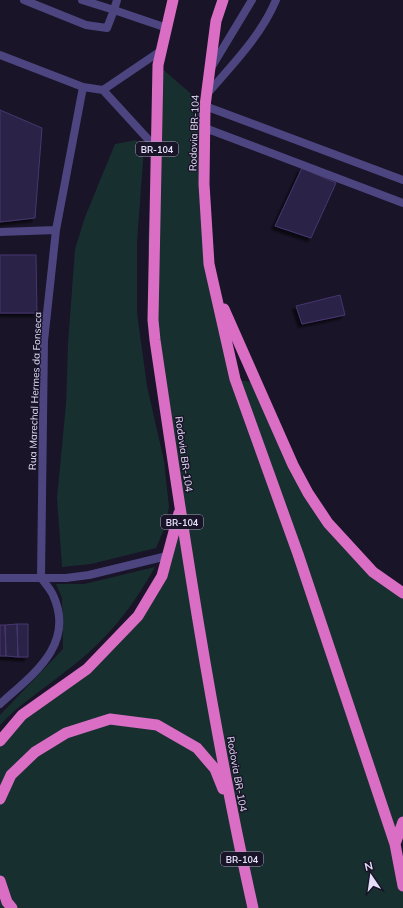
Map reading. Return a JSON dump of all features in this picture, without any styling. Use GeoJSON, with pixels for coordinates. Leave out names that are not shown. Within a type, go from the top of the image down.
{"type":"FeatureCollection","features":[{"type":"Feature","properties":{"kind":"highway","name":"Rodovia BR-104"},"geometry":{"type":"LineString","coordinates":[[173,0],[158,64],[153,320],[180,509],[231,810],[253,908]]}},
{"type":"Feature","properties":{"kind":"highway","name":"Rodovia BR-104"},"geometry":{"type":"LineString","coordinates":[[222,0],[216,22],[205,106],[204,184],[209,264],[236,379],[298,554],[395,844],[403,886]]}},
{"type":"Feature","properties":{"kind":"highway"},"geometry":{"type":"LineString","coordinates":[[214,286],[293,465],[308,493],[328,523],[373,572],[403,593]]}},
{"type":"Feature","properties":{"kind":"highway"},"geometry":{"type":"LineString","coordinates":[[0,741],[22,715],[87,669],[138,616],[162,576],[180,509]]}},
{"type":"Feature","properties":{"kind":"highway"},"geometry":{"type":"LineString","coordinates":[[0,799],[11,775],[35,752],[66,733],[110,719],[157,725],[197,748],[215,769],[231,810]]}},
{"type":"Feature","properties":{"kind":"highway"},"geometry":{"type":"LineString","coordinates":[[395,844],[403,822]]}},
{"type":"Feature","properties":{"kind":"highway"},"geometry":{"type":"LineString","coordinates":[[0,882],[7,902],[12,908]]}},
{"type":"Feature","properties":{"kind":"street"},"geometry":{"type":"LineString","coordinates":[[24,0],[86,25],[107,28],[117,0]]}},
{"type":"Feature","properties":{"kind":"street"},"geometry":{"type":"LineString","coordinates":[[82,0],[167,28]]}},
{"type":"Feature","properties":{"kind":"street"},"geometry":{"type":"LineString","coordinates":[[210,69],[252,0]]}},
{"type":"Feature","properties":{"kind":"street"},"geometry":{"type":"LineString","coordinates":[[206,94],[237,60],[256,36],[276,0]]}},
{"type":"Feature","properties":{"kind":"street"},"geometry":{"type":"LineString","coordinates":[[103,90],[162,50]]}},
{"type":"Feature","properties":{"kind":"street"},"geometry":{"type":"LineString","coordinates":[[0,55],[83,87],[103,90],[157,149]]}},
{"type":"Feature","properties":{"kind":"street","name":"Rua Marechal Hermes da Fonseca"},"geometry":{"type":"LineString","coordinates":[[41,578],[44,342],[56,230],[83,87]]}},
{"type":"Feature","properties":{"kind":"street"},"geometry":{"type":"LineString","coordinates":[[205,106],[403,180]]}},
{"type":"Feature","properties":{"kind":"street"},"geometry":{"type":"LineString","coordinates":[[205,128],[403,203]]}},
{"type":"Feature","properties":{"kind":"street"},"geometry":{"type":"LineString","coordinates":[[0,232],[56,230]]}},
{"type":"Feature","properties":{"kind":"street"},"geometry":{"type":"LineString","coordinates":[[0,578],[66,578],[89,575],[167,556]]}},
{"type":"Feature","properties":{"kind":"street"},"geometry":{"type":"LineString","coordinates":[[0,704],[35,673],[55,646],[60,633],[59,620],[53,596],[41,578]]}},
{"type":"Feature","properties":{"kind":"green space"},"geometry":{"type":"Polygon","coordinates":[[[159,66],[205,106],[214,286],[239,380],[257,383],[328,523],[403,593],[403,822],[395,844],[403,885],[403,908],[0,908],[0,741],[22,715],[87,669],[138,616],[162,576],[179,510],[153,320],[148,241],[159,66]]]}},
{"type":"Feature","properties":{"kind":"green space"},"geometry":{"type":"Polygon","coordinates":[[[136,140],[144,148],[137,242],[137,313],[147,386],[164,461],[169,507],[165,527],[156,548],[91,564],[62,567],[57,498],[66,404],[68,344],[75,249],[85,217],[115,144],[136,140]]]}},
{"type":"Feature","properties":{"kind":"green space"},"geometry":{"type":"Polygon","coordinates":[[[155,567],[127,611],[106,636],[58,678],[23,703],[0,725],[0,715],[63,649],[62,598],[56,584],[84,584],[155,567]]]}},
{"type":"Feature","properties":{"kind":"building"},"geometry":{"type":"Polygon","coordinates":[[[0,110],[42,128],[35,218],[0,222],[0,110]]]}},
{"type":"Feature","properties":{"kind":"building"},"geometry":{"type":"Polygon","coordinates":[[[302,168],[336,183],[311,238],[275,226],[302,168]]]}},
{"type":"Feature","properties":{"kind":"building"},"geometry":{"type":"Polygon","coordinates":[[[0,255],[36,255],[37,313],[0,313],[0,255]]]}},
{"type":"Feature","properties":{"kind":"building"},"geometry":{"type":"Polygon","coordinates":[[[340,295],[345,315],[302,324],[296,306],[340,295]]]}},
{"type":"Feature","properties":{"kind":"building"},"geometry":{"type":"Polygon","coordinates":[[[17,624],[18,657],[6,656],[5,625],[17,624]]]}},
{"type":"Feature","properties":{"kind":"building"},"geometry":{"type":"Polygon","coordinates":[[[17,624],[28,624],[28,657],[18,657],[17,624]]]}},
{"type":"Feature","properties":{"kind":"building"},"geometry":{"type":"Polygon","coordinates":[[[0,625],[5,625],[6,656],[0,656],[0,625]]]}}]}
